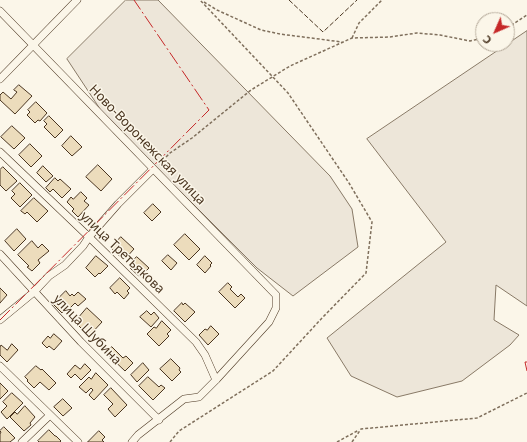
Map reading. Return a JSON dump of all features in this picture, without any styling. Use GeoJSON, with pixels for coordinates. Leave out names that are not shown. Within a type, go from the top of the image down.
{"type":"FeatureCollection","features":[{"type":"Feature","properties":{"kind":"street"},"geometry":{"type":"LineString","coordinates":[[0,79],[77,0]]}},
{"type":"Feature","properties":{"kind":"street","name":"Ново-Воронежская улица"},"geometry":{"type":"LineString","coordinates":[[0,12],[276,295],[276,308],[269,322],[216,380]]}},
{"type":"Feature","properties":{"kind":"street","name":"улица Третьякова"},"geometry":{"type":"LineString","coordinates":[[0,152],[196,342],[205,355],[216,380]]}},
{"type":"Feature","properties":{"kind":"street"},"geometry":{"type":"LineString","coordinates":[[0,320],[34,292],[49,276],[65,265],[118,204],[153,169]]}},
{"type":"Feature","properties":{"kind":"street","name":"улица Шубина"},"geometry":{"type":"LineString","coordinates":[[0,254],[81,342],[159,420]]}},
{"type":"Feature","properties":{"kind":"street"},"geometry":{"type":"LineString","coordinates":[[0,366],[78,442]]}},
{"type":"Feature","properties":{"kind":"street"},"geometry":{"type":"LineString","coordinates":[[132,442],[138,435],[184,399],[199,397],[216,380]]}},
{"type":"Feature","properties":{"kind":"street"},"geometry":{"type":"LineString","coordinates":[[22,442],[50,415]]}},
{"type":"Feature","properties":{"kind":"path"},"geometry":{"type":"LineString","coordinates":[[200,0],[217,10],[261,30],[344,42]]}},
{"type":"Feature","properties":{"kind":"path"},"geometry":{"type":"LineString","coordinates":[[170,442],[179,431],[273,371],[366,273],[372,222],[349,183],[288,93],[200,0]]}},
{"type":"Feature","properties":{"kind":"path"},"geometry":{"type":"LineString","coordinates":[[352,38],[359,23],[382,0]]}},
{"type":"Feature","properties":{"kind":"path"},"geometry":{"type":"LineString","coordinates":[[515,23],[527,15]]}},
{"type":"Feature","properties":{"kind":"path"},"geometry":{"type":"LineString","coordinates":[[153,169],[251,90],[290,66],[352,38],[390,37],[418,33],[440,35],[470,41],[475,40]]}},
{"type":"Feature","properties":{"kind":"path"},"geometry":{"type":"LineString","coordinates":[[337,442],[361,429],[477,418],[527,393]]}},
{"type":"Feature","properties":{"kind":"path"},"geometry":{"type":"LineString","coordinates":[[352,442],[361,429]]}},
{"type":"Feature","properties":{"kind":"shaded area"},"geometry":{"type":"Polygon","coordinates":[[[126,0],[158,0],[330,176],[352,209],[358,247],[293,296],[257,268],[100,109],[67,59],[126,0]]]}},
{"type":"Feature","properties":{"kind":"shaded area"},"geometry":{"type":"Polygon","coordinates":[[[527,31],[527,306],[496,285],[494,320],[519,335],[510,345],[462,381],[397,397],[351,376],[327,338],[446,242],[367,139],[496,52],[515,52],[515,39],[527,31]]]}},
{"type":"Feature","properties":{"kind":"building"},"geometry":{"type":"Polygon","coordinates":[[[19,85],[32,96],[15,114],[0,100],[0,95],[3,92],[11,99],[17,92],[14,90],[19,85]]]}},
{"type":"Feature","properties":{"kind":"building"},"geometry":{"type":"Polygon","coordinates":[[[36,102],[47,113],[40,121],[38,120],[35,123],[27,115],[30,112],[28,110],[36,102]]]}},
{"type":"Feature","properties":{"kind":"building"},"geometry":{"type":"Polygon","coordinates":[[[49,116],[63,130],[55,138],[44,127],[47,124],[44,121],[49,116]]]}},
{"type":"Feature","properties":{"kind":"building"},"geometry":{"type":"Polygon","coordinates":[[[12,126],[25,138],[14,149],[1,137],[12,126]]]}},
{"type":"Feature","properties":{"kind":"building"},"geometry":{"type":"Polygon","coordinates":[[[71,136],[82,147],[72,156],[62,146],[71,136]]]}},
{"type":"Feature","properties":{"kind":"building"},"geometry":{"type":"Polygon","coordinates":[[[30,144],[42,156],[31,167],[19,155],[30,144]]]}},
{"type":"Feature","properties":{"kind":"building"},"geometry":{"type":"Polygon","coordinates":[[[98,165],[112,179],[101,191],[86,177],[98,165]]]}},
{"type":"Feature","properties":{"kind":"building"},"geometry":{"type":"Polygon","coordinates":[[[43,166],[53,176],[46,182],[37,173],[43,166]]]}},
{"type":"Feature","properties":{"kind":"building"},"geometry":{"type":"Polygon","coordinates":[[[3,167],[17,181],[6,191],[0,185],[0,170],[3,167]]]}},
{"type":"Feature","properties":{"kind":"building"},"geometry":{"type":"Polygon","coordinates":[[[55,178],[58,181],[60,179],[71,189],[62,198],[53,189],[50,192],[46,188],[55,178]]]}},
{"type":"Feature","properties":{"kind":"building"},"geometry":{"type":"Polygon","coordinates":[[[20,183],[32,195],[20,207],[11,198],[15,194],[12,191],[20,183]]]}},
{"type":"Feature","properties":{"kind":"building"},"geometry":{"type":"Polygon","coordinates":[[[81,192],[87,198],[84,201],[89,205],[78,217],[72,211],[74,209],[67,202],[71,197],[73,199],[81,192]]]}},
{"type":"Feature","properties":{"kind":"building"},"geometry":{"type":"Polygon","coordinates":[[[34,198],[48,211],[37,222],[27,212],[25,214],[21,211],[34,198]]]}},
{"type":"Feature","properties":{"kind":"building"},"geometry":{"type":"Polygon","coordinates":[[[153,204],[161,212],[152,221],[144,213],[153,204]]]}},
{"type":"Feature","properties":{"kind":"building"},"geometry":{"type":"Polygon","coordinates":[[[17,229],[26,239],[14,251],[5,241],[17,229]]]}},
{"type":"Feature","properties":{"kind":"building"},"geometry":{"type":"Polygon","coordinates":[[[185,234],[200,249],[189,260],[174,245],[185,234]]]}},
{"type":"Feature","properties":{"kind":"building"},"geometry":{"type":"Polygon","coordinates":[[[121,237],[134,249],[124,260],[111,248],[121,237]]]}},
{"type":"Feature","properties":{"kind":"building"},"geometry":{"type":"Polygon","coordinates":[[[32,241],[38,248],[42,244],[49,251],[38,260],[40,263],[32,271],[18,255],[32,241]]]}},
{"type":"Feature","properties":{"kind":"building"},"geometry":{"type":"Polygon","coordinates":[[[168,255],[177,263],[171,270],[162,261],[168,255]]]}},
{"type":"Feature","properties":{"kind":"building"},"geometry":{"type":"Polygon","coordinates":[[[96,256],[108,266],[95,277],[86,268],[96,256]]]}},
{"type":"Feature","properties":{"kind":"building"},"geometry":{"type":"Polygon","coordinates":[[[205,256],[212,263],[205,273],[197,265],[205,256]]]}},
{"type":"Feature","properties":{"kind":"building"},"geometry":{"type":"Polygon","coordinates":[[[137,257],[149,268],[140,277],[130,268],[135,264],[132,261],[137,257]]]}},
{"type":"Feature","properties":{"kind":"building"},"geometry":{"type":"Polygon","coordinates":[[[120,278],[130,288],[127,291],[129,293],[124,299],[117,292],[115,294],[110,288],[120,278]]]}},
{"type":"Feature","properties":{"kind":"building"},"geometry":{"type":"Polygon","coordinates":[[[228,283],[232,287],[230,289],[238,297],[241,294],[245,298],[235,308],[219,292],[228,283]]]}},
{"type":"Feature","properties":{"kind":"building"},"geometry":{"type":"Polygon","coordinates":[[[0,288],[7,295],[0,303],[0,288]]]}},
{"type":"Feature","properties":{"kind":"building"},"geometry":{"type":"Polygon","coordinates":[[[66,291],[70,296],[72,294],[74,296],[78,292],[86,299],[78,306],[75,303],[70,308],[72,310],[68,314],[64,310],[62,313],[53,304],[66,291]]]}},
{"type":"Feature","properties":{"kind":"building"},"geometry":{"type":"Polygon","coordinates":[[[182,303],[183,305],[185,303],[195,312],[185,322],[174,311],[182,303]]]}},
{"type":"Feature","properties":{"kind":"building"},"geometry":{"type":"Polygon","coordinates":[[[87,308],[102,322],[89,336],[75,322],[87,308]]]}},
{"type":"Feature","properties":{"kind":"building"},"geometry":{"type":"Polygon","coordinates":[[[147,311],[151,315],[154,312],[159,318],[151,327],[140,317],[147,311]]]}},
{"type":"Feature","properties":{"kind":"building"},"geometry":{"type":"Polygon","coordinates":[[[162,321],[171,330],[167,334],[169,336],[159,346],[147,334],[154,327],[156,328],[162,321]]]}},
{"type":"Feature","properties":{"kind":"building"},"geometry":{"type":"Polygon","coordinates":[[[211,326],[219,334],[208,345],[199,335],[211,326]]]}},
{"type":"Feature","properties":{"kind":"building"},"geometry":{"type":"Polygon","coordinates":[[[54,334],[62,341],[54,350],[49,346],[47,348],[42,343],[48,336],[50,338],[54,334]]]}},
{"type":"Feature","properties":{"kind":"building"},"geometry":{"type":"Polygon","coordinates":[[[12,344],[18,350],[7,362],[0,355],[0,347],[1,345],[7,350],[12,344]]]}},
{"type":"Feature","properties":{"kind":"building"},"geometry":{"type":"Polygon","coordinates":[[[112,347],[123,358],[126,356],[133,363],[125,371],[106,353],[112,347]]]}},
{"type":"Feature","properties":{"kind":"building"},"geometry":{"type":"Polygon","coordinates":[[[171,359],[180,368],[179,370],[181,372],[172,381],[160,369],[171,359]]]}},
{"type":"Feature","properties":{"kind":"building"},"geometry":{"type":"Polygon","coordinates":[[[143,363],[149,370],[137,382],[131,375],[143,363]]]}},
{"type":"Feature","properties":{"kind":"building"},"geometry":{"type":"Polygon","coordinates":[[[85,364],[91,370],[81,380],[75,374],[71,378],[67,374],[75,365],[80,369],[85,364]]]}},
{"type":"Feature","properties":{"kind":"building"},"geometry":{"type":"Polygon","coordinates":[[[36,366],[41,370],[42,369],[56,383],[49,390],[40,382],[34,388],[27,381],[28,380],[25,377],[36,366]]]}},
{"type":"Feature","properties":{"kind":"building"},"geometry":{"type":"Polygon","coordinates":[[[96,373],[108,385],[94,400],[89,395],[93,390],[91,388],[86,393],[79,387],[89,377],[91,379],[96,373]]]}},
{"type":"Feature","properties":{"kind":"building"},"geometry":{"type":"Polygon","coordinates":[[[148,377],[159,387],[161,385],[165,388],[153,400],[139,386],[148,377]]]}},
{"type":"Feature","properties":{"kind":"building"},"geometry":{"type":"Polygon","coordinates":[[[0,383],[8,391],[0,399],[0,383]]]}},
{"type":"Feature","properties":{"kind":"building"},"geometry":{"type":"Polygon","coordinates":[[[111,388],[127,405],[115,417],[108,409],[113,404],[104,395],[111,388]]]}},
{"type":"Feature","properties":{"kind":"building"},"geometry":{"type":"Polygon","coordinates":[[[12,393],[23,403],[7,419],[1,412],[7,406],[3,402],[12,393]]]}},
{"type":"Feature","properties":{"kind":"building"},"geometry":{"type":"Polygon","coordinates":[[[63,399],[72,408],[63,416],[54,407],[63,399]]]}},
{"type":"Feature","properties":{"kind":"building"},"geometry":{"type":"Polygon","coordinates":[[[25,406],[35,417],[30,423],[31,425],[24,431],[10,417],[15,412],[17,414],[25,406]]]}},
{"type":"Feature","properties":{"kind":"building"},"geometry":{"type":"Polygon","coordinates":[[[4,427],[15,438],[10,442],[0,442],[0,431],[4,427]]]}},
{"type":"Feature","properties":{"kind":"building"},"geometry":{"type":"Polygon","coordinates":[[[49,430],[61,441],[60,442],[38,441],[49,430]]]}},
{"type":"Feature","properties":{"kind":"building"},"geometry":{"type":"Polygon","coordinates":[[[99,431],[105,437],[102,440],[104,442],[88,442],[99,431]]]}},
{"type":"Feature","properties":{"kind":"fence"},"geometry":{"type":"LineString","coordinates":[[289,0],[323,32],[357,0]]}},
{"type":"Feature","properties":{"kind":"power"},"geometry":{"type":"LineString","coordinates":[[0,320],[209,110],[134,0]]}},
{"type":"Feature","properties":{"kind":"power"},"geometry":{"type":"LineString","coordinates":[[527,362],[525,362],[527,371]]}}]}
